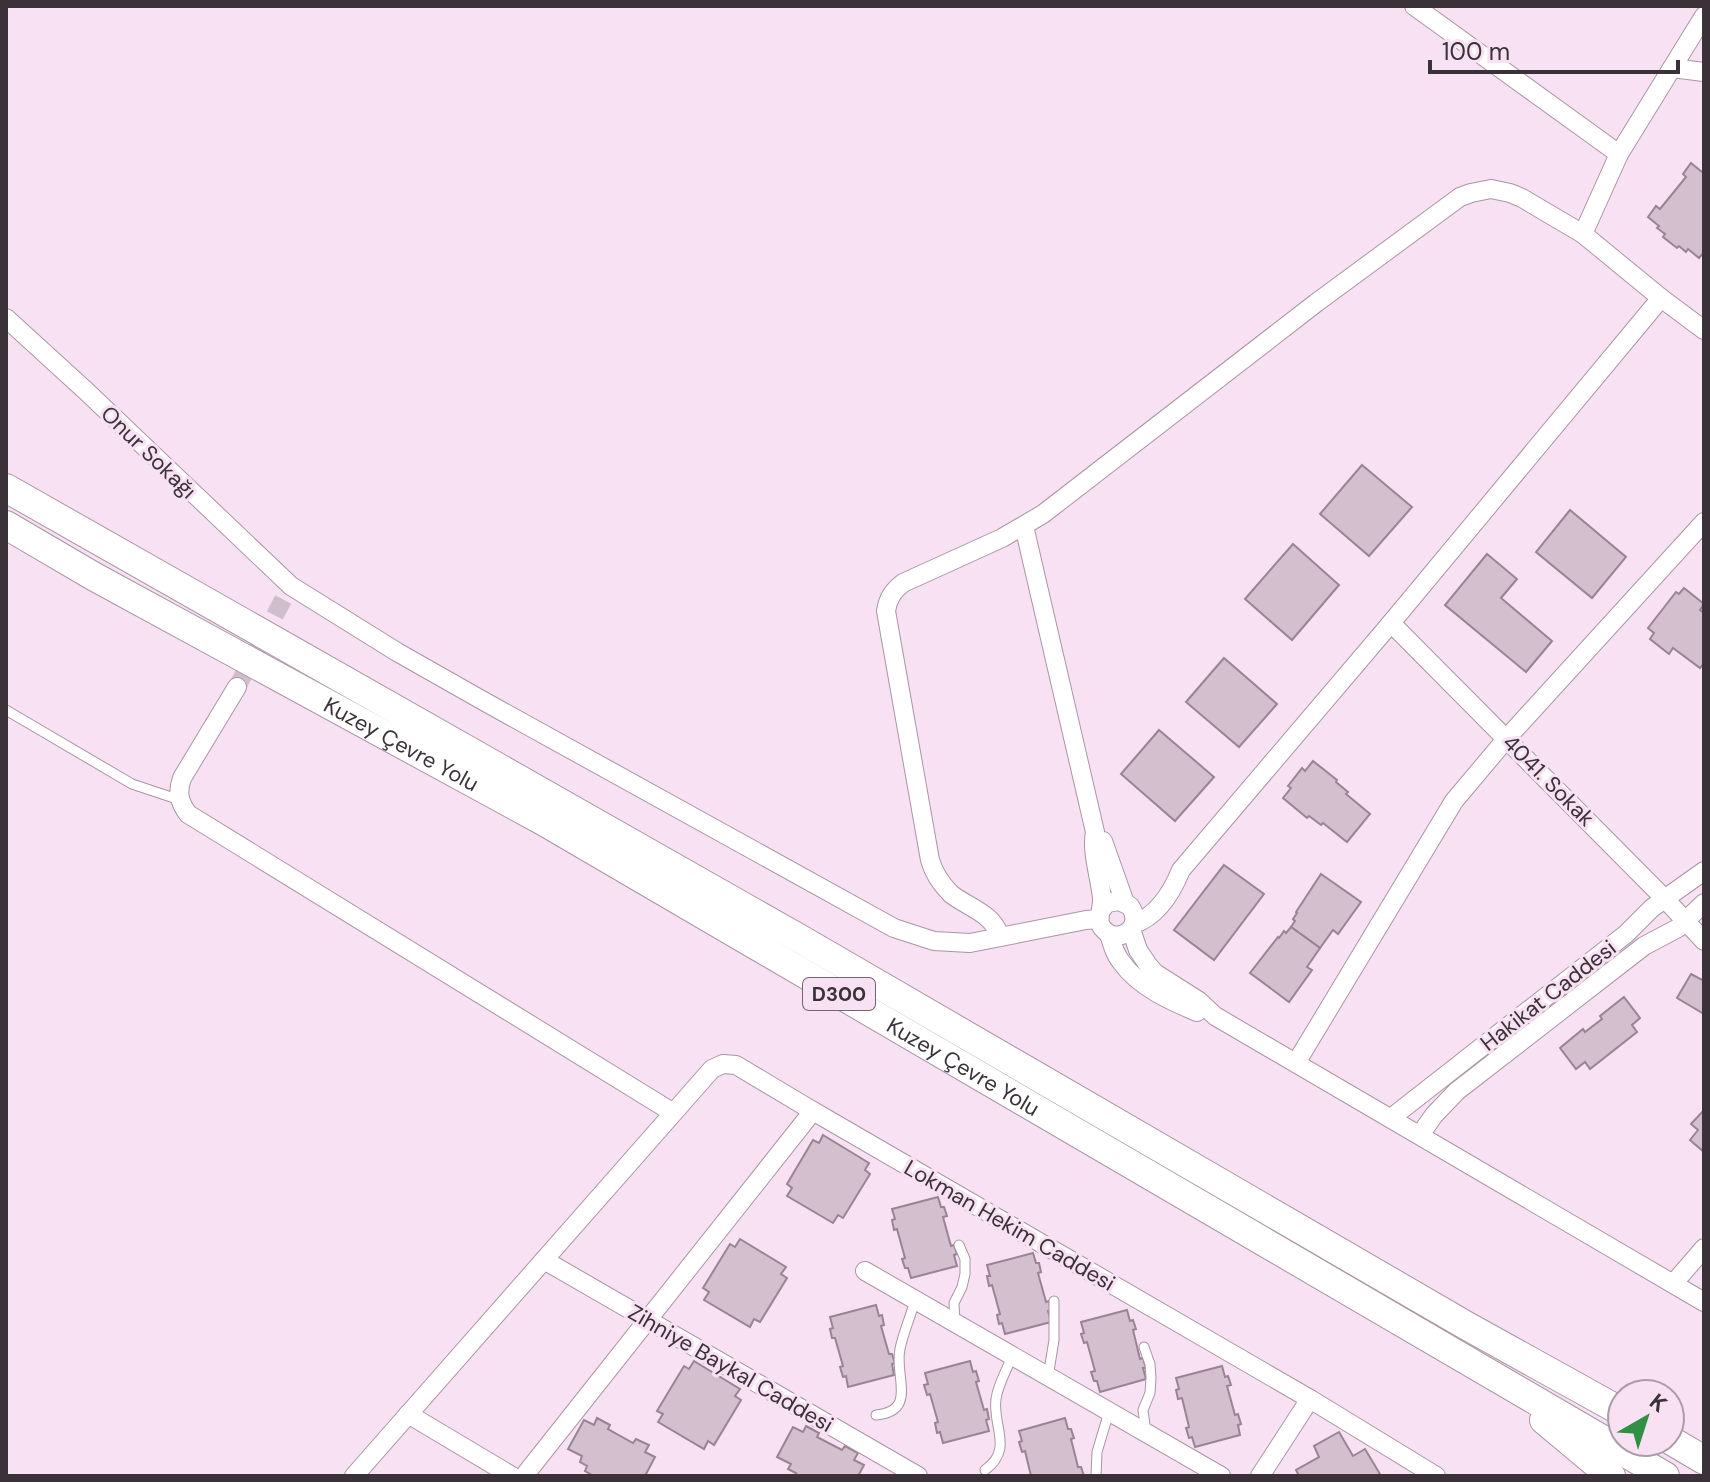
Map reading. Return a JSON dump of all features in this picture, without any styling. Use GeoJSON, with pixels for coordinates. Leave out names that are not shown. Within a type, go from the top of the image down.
{"type":"FeatureCollection","features":[{"type":"Feature","properties":{"kind":"highway","name":"Kuzey Çevre Yolu"},"geometry":{"type":"LineString","coordinates":[[6,488],[774,924],[1467,1326],[1606,1403]]}},
{"type":"Feature","properties":{"kind":"highway","name":"Kuzey Çevre Yolu"},"geometry":{"type":"LineString","coordinates":[[6,525],[93,576],[543,821],[1665,1476]]}},
{"type":"Feature","properties":{"kind":"highway"},"geometry":{"type":"LineString","coordinates":[[1500,1379],[1611,1476]]}},
{"type":"Feature","properties":{"kind":"highway"},"geometry":{"type":"LineString","coordinates":[[1686,1437],[1704,1446]]}},
{"type":"Feature","properties":{"kind":"highway"},"geometry":{"type":"LineString","coordinates":[[1686,1449],[1704,1460]]}},
{"type":"Feature","properties":{"kind":"street"},"geometry":{"type":"LineString","coordinates":[[1414,6],[1619,154]]}},
{"type":"Feature","properties":{"kind":"street"},"geometry":{"type":"LineString","coordinates":[[1583,234],[1619,154],[1704,16]]}},
{"type":"Feature","properties":{"kind":"street"},"geometry":{"type":"LineString","coordinates":[[1672,68],[1704,72]]}},
{"type":"Feature","properties":{"kind":"street"},"geometry":{"type":"LineString","coordinates":[[1000,937],[992,920],[960,900],[941,883],[930,860],[886,611],[891,595],[903,583],[1024,526],[1460,197],[1482,190],[1501,190],[1522,198],[1583,234],[1704,330]]}},
{"type":"Feature","properties":{"kind":"street"},"geometry":{"type":"LineString","coordinates":[[1104,920],[1113,901],[1130,915],[1145,920],[1153,913],[1175,885],[1181,870],[1661,298]]}},
{"type":"Feature","properties":{"kind":"street","name":"Onur Sokağı"},"geometry":{"type":"LineString","coordinates":[[6,318],[75,381],[288,591],[894,928],[921,938],[970,943],[1086,920],[1104,920]]}},
{"type":"Feature","properties":{"kind":"street"},"geometry":{"type":"LineString","coordinates":[[1296,1063],[1454,801],[1507,738],[1704,522]]}},
{"type":"Feature","properties":{"kind":"street"},"geometry":{"type":"LineString","coordinates":[[1024,526],[1095,832],[1093,843],[1104,920],[1116,955],[1137,980],[1194,1011],[1215,1016]]}},
{"type":"Feature","properties":{"kind":"street","name":"4041. Sokak"},"geometry":{"type":"LineString","coordinates":[[1391,623],[1704,941]]}},
{"type":"Feature","properties":{"kind":"street"},"geometry":{"type":"LineString","coordinates":[[237,687],[182,778],[178,793],[180,800],[194,819],[672,1112],[354,1476]]}},
{"type":"Feature","properties":{"kind":"street"},"geometry":{"type":"LineString","coordinates":[[1095,832],[1103,840],[1130,915],[1138,950],[1155,973],[1199,1001],[1215,1016],[1704,1302]]}},
{"type":"Feature","properties":{"kind":"street","name":"Hakikat Caddesi"},"geometry":{"type":"LineString","coordinates":[[1391,1118],[1626,934],[1652,908],[1704,871]]}},
{"type":"Feature","properties":{"kind":"street","name":"Hakikat Caddesi"},"geometry":{"type":"LineString","coordinates":[[1420,1135],[1457,1091],[1644,946],[1669,934],[1704,903]]}},
{"type":"Feature","properties":{"kind":"street"},"geometry":{"type":"LineString","coordinates":[[1104,920],[1121,936],[1130,915]]}},
{"type":"Feature","properties":{"kind":"street","name":"Lokman Hekim Caddesi"},"geometry":{"type":"LineString","coordinates":[[672,1112],[712,1069],[723,1064],[742,1068],[1310,1399],[1436,1476]]}},
{"type":"Feature","properties":{"kind":"street"},"geometry":{"type":"LineString","coordinates":[[524,1476],[813,1111]]}},
{"type":"Feature","properties":{"kind":"street"},"geometry":{"type":"LineString","coordinates":[[1673,1284],[1704,1248]]}},
{"type":"Feature","properties":{"kind":"street","name":"Zihniye Baykal Caddesi"},"geometry":{"type":"LineString","coordinates":[[544,1260],[918,1476]]}},
{"type":"Feature","properties":{"kind":"street"},"geometry":{"type":"LineString","coordinates":[[865,1271],[1221,1476]]}},
{"type":"Feature","properties":{"kind":"street"},"geometry":{"type":"LineString","coordinates":[[1260,1476],[1310,1399]]}},
{"type":"Feature","properties":{"kind":"street"},"geometry":{"type":"LineString","coordinates":[[408,1414],[512,1476]]}},
{"type":"Feature","properties":{"kind":"lane"},"geometry":{"type":"LineString","coordinates":[[6,710],[132,784],[180,800]]}},
{"type":"Feature","properties":{"kind":"lane"},"geometry":{"type":"LineString","coordinates":[[955,1324],[954,1303],[965,1274],[965,1259],[959,1245]]}},
{"type":"Feature","properties":{"kind":"lane"},"geometry":{"type":"LineString","coordinates":[[876,1415],[896,1409],[901,1400],[899,1351],[915,1300]]}},
{"type":"Feature","properties":{"kind":"lane"},"geometry":{"type":"LineString","coordinates":[[1048,1377],[1054,1340],[1054,1301]]}},
{"type":"Feature","properties":{"kind":"lane"},"geometry":{"type":"LineString","coordinates":[[1144,1347],[1151,1378],[1150,1393],[1143,1410],[1146,1433]]}},
{"type":"Feature","properties":{"kind":"lane"},"geometry":{"type":"LineString","coordinates":[[985,1470],[995,1463],[1000,1453],[995,1402],[1012,1356]]}},
{"type":"Feature","properties":{"kind":"lane"},"geometry":{"type":"LineString","coordinates":[[1096,1476],[1097,1452],[1109,1412]]}},
{"type":"Feature","properties":{"kind":"building"},"geometry":{"type":"Polygon","coordinates":[[[1691,163],[1702,172],[1704,170],[1704,252],[1699,258],[1688,249],[1686,252],[1679,246],[1677,248],[1663,237],[1665,234],[1657,228],[1659,226],[1648,217],[1656,206],[1660,209],[1686,177],[1683,174],[1691,163]]]}},
{"type":"Feature","properties":{"kind":"building"},"geometry":{"type":"Polygon","coordinates":[[[1362,465],[1412,507],[1369,556],[1320,514],[1362,465]]]}},
{"type":"Feature","properties":{"kind":"building"},"geometry":{"type":"Polygon","coordinates":[[[1570,510],[1626,557],[1592,598],[1536,552],[1570,510]]]}},
{"type":"Feature","properties":{"kind":"building"},"geometry":{"type":"Polygon","coordinates":[[[1293,544],[1339,585],[1292,640],[1245,599],[1293,544]]]}},
{"type":"Feature","properties":{"kind":"building"},"geometry":{"type":"Polygon","coordinates":[[[1487,554],[1517,579],[1501,598],[1552,641],[1526,672],[1445,605],[1487,554]]]}},
{"type":"Feature","properties":{"kind":"building"},"geometry":{"type":"Polygon","coordinates":[[[1684,588],[1704,604],[1700,610],[1704,613],[1704,663],[1700,668],[1673,648],[1669,654],[1650,639],[1654,633],[1648,628],[1676,592],[1679,594],[1684,588]]]}},
{"type":"Feature","properties":{"kind":"building"},"geometry":{"type":"Polygon","coordinates":[[[1224,658],[1277,704],[1239,747],[1186,702],[1224,658]]]}},
{"type":"Feature","properties":{"kind":"building"},"geometry":{"type":"Polygon","coordinates":[[[1159,730],[1214,777],[1175,821],[1121,774],[1159,730]]]}},
{"type":"Feature","properties":{"kind":"building"},"geometry":{"type":"Polygon","coordinates":[[[1313,761],[1337,780],[1348,792],[1346,794],[1370,814],[1347,842],[1323,823],[1321,825],[1309,816],[1307,818],[1283,798],[1302,768],[1305,771],[1313,761]]]}},
{"type":"Feature","properties":{"kind":"building"},"geometry":{"type":"Polygon","coordinates":[[[1224,865],[1264,894],[1214,960],[1174,930],[1224,865]]]}},
{"type":"Feature","properties":{"kind":"building"},"geometry":{"type":"Polygon","coordinates":[[[1321,874],[1361,902],[1338,934],[1333,930],[1320,948],[1291,927],[1296,912],[1321,874]]]}},
{"type":"Feature","properties":{"kind":"building"},"geometry":{"type":"Polygon","coordinates":[[[1291,927],[1320,948],[1307,967],[1312,970],[1289,1002],[1250,973],[1278,937],[1291,927]]]}},
{"type":"Feature","properties":{"kind":"building"},"geometry":{"type":"Polygon","coordinates":[[[1691,974],[1702,980],[1704,976],[1704,1014],[1677,998],[1691,974]]]}},
{"type":"Feature","properties":{"kind":"building"},"geometry":{"type":"Polygon","coordinates":[[[1624,997],[1640,1018],[1632,1025],[1637,1032],[1590,1069],[1585,1062],[1576,1069],[1560,1048],[1583,1029],[1585,1032],[1602,1019],[1600,1016],[1624,997]]]}},
{"type":"Feature","properties":{"kind":"building"},"geometry":{"type":"Polygon","coordinates":[[[1704,1110],[1704,1152],[1690,1140],[1698,1130],[1691,1124],[1704,1110]]]}},
{"type":"Feature","properties":{"kind":"building"},"geometry":{"type":"Polygon","coordinates":[[[823,1135],[869,1163],[865,1170],[870,1174],[843,1218],[838,1215],[833,1223],[787,1196],[792,1188],[787,1184],[813,1140],[819,1143],[823,1135]]]}},
{"type":"Feature","properties":{"kind":"building"},"geometry":{"type":"Polygon","coordinates":[[[938,1197],[947,1216],[943,1217],[951,1246],[954,1245],[957,1254],[954,1255],[957,1266],[911,1278],[902,1259],[905,1258],[897,1229],[894,1230],[892,1209],[938,1197]]]}},
{"type":"Feature","properties":{"kind":"building"},"geometry":{"type":"Polygon","coordinates":[[[740,1239],[786,1267],[781,1274],[787,1278],[760,1322],[754,1319],[750,1327],[704,1300],[709,1292],[703,1288],[730,1244],[735,1247],[740,1239]]]}},
{"type":"Feature","properties":{"kind":"building"},"geometry":{"type":"Polygon","coordinates":[[[1033,1253],[1036,1263],[1039,1263],[1041,1272],[1038,1273],[1046,1302],[1049,1301],[1051,1322],[1005,1334],[1002,1323],[999,1324],[997,1315],[1000,1314],[992,1285],[989,1286],[987,1265],[1033,1253]]]}},
{"type":"Feature","properties":{"kind":"building"},"geometry":{"type":"Polygon","coordinates":[[[876,1305],[879,1316],[882,1315],[884,1325],[881,1326],[889,1354],[892,1354],[895,1363],[892,1364],[894,1375],[848,1387],[840,1367],[843,1366],[835,1338],[832,1338],[830,1317],[876,1305]]]}},
{"type":"Feature","properties":{"kind":"building"},"geometry":{"type":"Polygon","coordinates":[[[1127,1310],[1136,1329],[1133,1330],[1140,1359],[1143,1358],[1146,1368],[1143,1368],[1146,1379],[1100,1392],[1091,1372],[1095,1371],[1087,1342],[1084,1343],[1081,1334],[1084,1333],[1081,1322],[1127,1310]]]}},
{"type":"Feature","properties":{"kind":"building"},"geometry":{"type":"Polygon","coordinates":[[[694,1361],[740,1389],[735,1396],[741,1400],[714,1445],[708,1441],[704,1449],[658,1422],[663,1414],[657,1411],[684,1366],[689,1369],[694,1361]]]}},
{"type":"Feature","properties":{"kind":"building"},"geometry":{"type":"Polygon","coordinates":[[[970,1361],[979,1381],[976,1382],[984,1410],[987,1409],[989,1431],[943,1443],[940,1432],[937,1433],[935,1423],[938,1422],[930,1394],[927,1395],[924,1385],[928,1384],[925,1373],[970,1361]]]}},
{"type":"Feature","properties":{"kind":"building"},"geometry":{"type":"Polygon","coordinates":[[[1222,1366],[1231,1385],[1227,1386],[1235,1415],[1238,1414],[1241,1424],[1238,1425],[1240,1435],[1195,1447],[1186,1428],[1189,1427],[1182,1398],[1178,1399],[1176,1378],[1222,1366]]]}},
{"type":"Feature","properties":{"kind":"building"},"geometry":{"type":"Polygon","coordinates":[[[597,1418],[610,1425],[608,1429],[633,1443],[636,1439],[649,1445],[645,1452],[655,1457],[645,1476],[594,1476],[585,1471],[587,1466],[580,1462],[582,1456],[568,1449],[584,1420],[594,1425],[597,1418]]]}},
{"type":"Feature","properties":{"kind":"building"},"geometry":{"type":"Polygon","coordinates":[[[1065,1418],[1074,1438],[1071,1439],[1078,1467],[1081,1467],[1084,1476],[1031,1476],[1025,1451],[1022,1452],[1019,1442],[1022,1441],[1019,1431],[1065,1418]]]}},
{"type":"Feature","properties":{"kind":"building"},"geometry":{"type":"Polygon","coordinates":[[[806,1426],[819,1433],[817,1437],[842,1450],[845,1446],[858,1453],[854,1460],[864,1465],[858,1476],[795,1476],[796,1473],[788,1469],[791,1464],[777,1457],[793,1427],[803,1432],[806,1426]]]}},
{"type":"Feature","properties":{"kind":"building"},"geometry":{"type":"Polygon","coordinates":[[[1339,1432],[1353,1456],[1365,1449],[1380,1474],[1299,1476],[1296,1470],[1319,1457],[1314,1446],[1339,1432]]]}},
{"type":"Feature","properties":{"kind":"tunnel"},"geometry":{"type":"LineString","coordinates":[[237,687],[285,596]]}}]}
